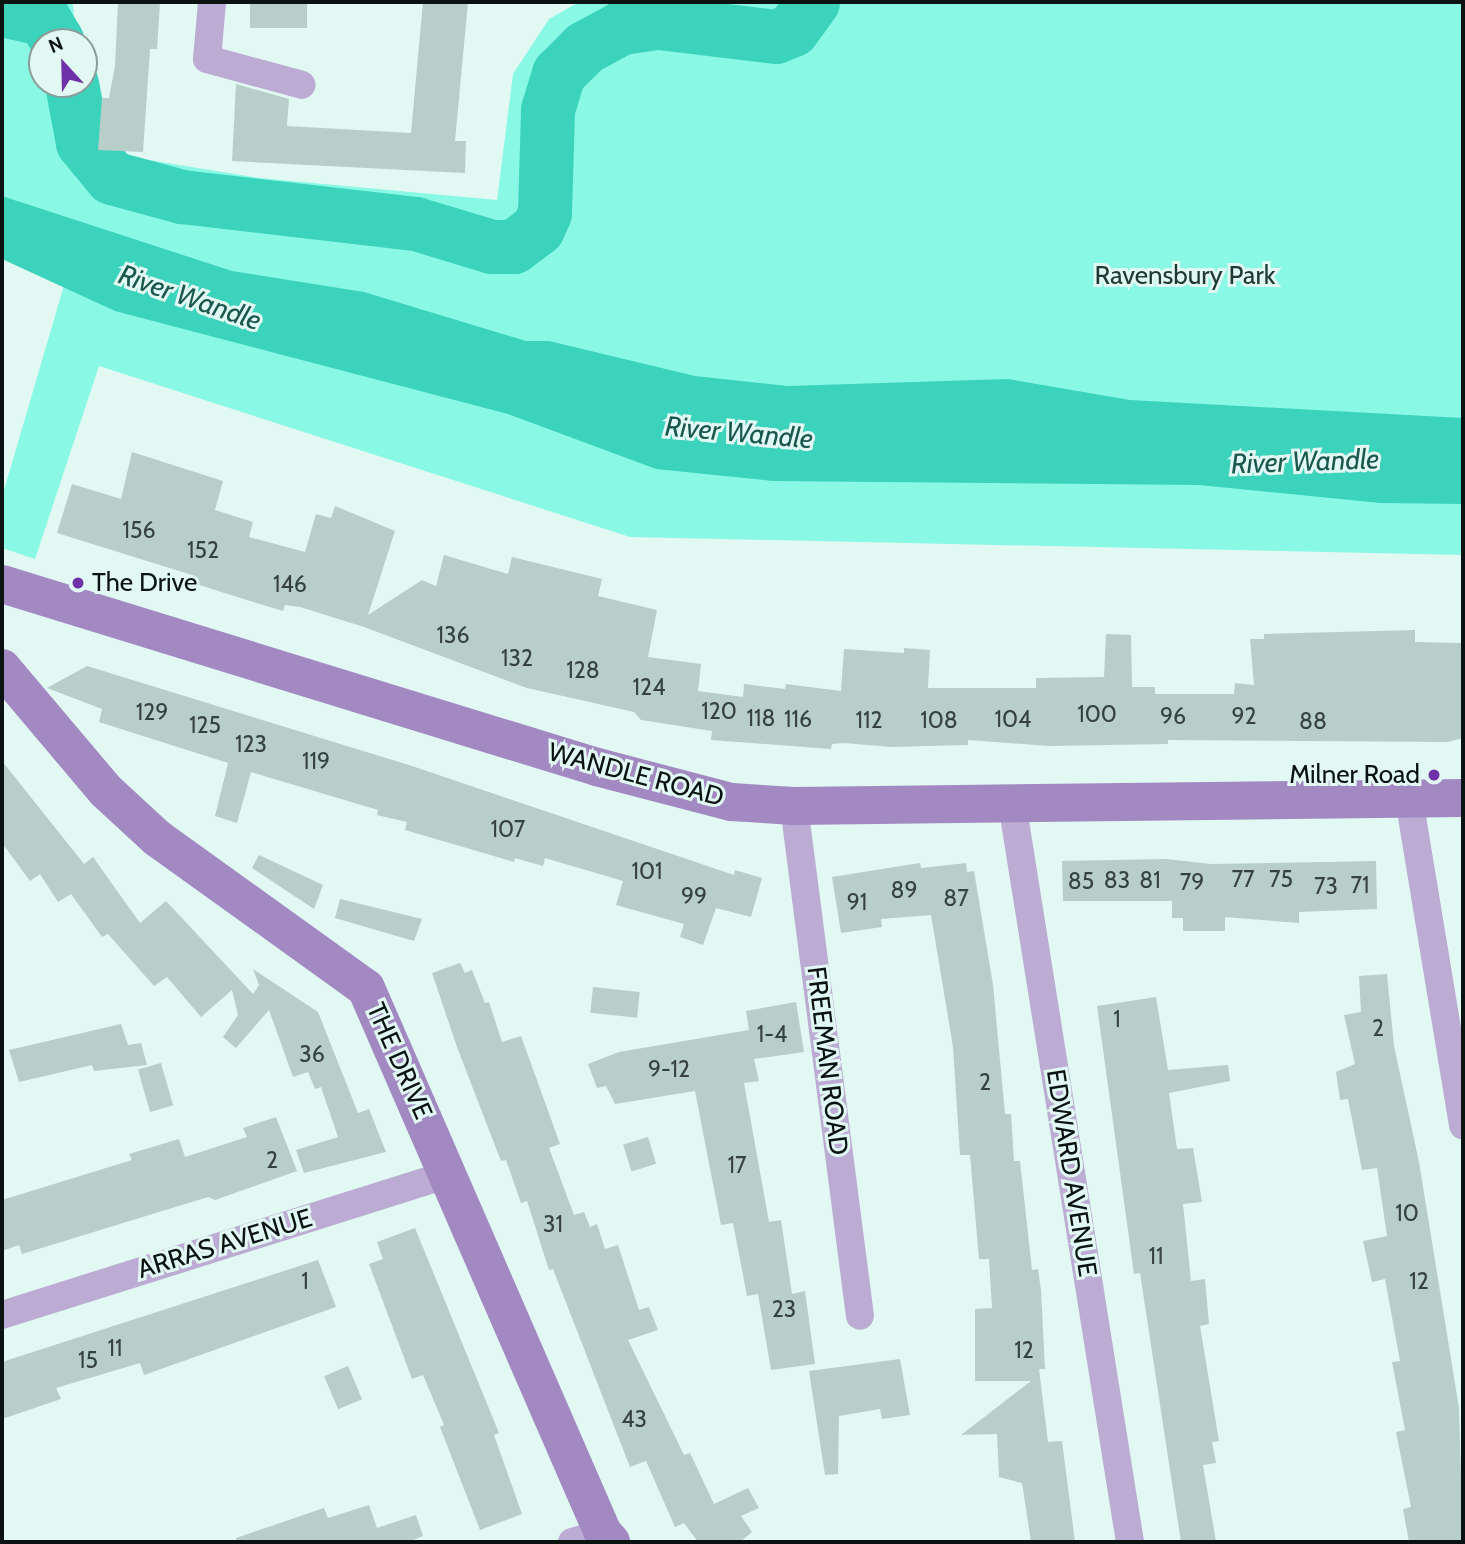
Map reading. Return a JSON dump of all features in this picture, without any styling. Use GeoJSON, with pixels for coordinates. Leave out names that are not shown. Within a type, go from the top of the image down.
{"type":"FeatureCollection","features":[{"type":"Feature","properties":{"kind":"street"},"geometry":{"type":"LineString","coordinates":[[212,2],[207,59],[302,85]]}},
{"type":"Feature","properties":{"kind":"street","name":"WANDLE ROAD"},"geometry":{"type":"LineString","coordinates":[[2,584],[684,792],[794,806],[1463,798]]}},
{"type":"Feature","properties":{"kind":"street","name":"THE DRIVE"},"geometry":{"type":"LineString","coordinates":[[2,668],[106,791],[156,838],[366,988],[448,1174],[595,1539]]}},
{"type":"Feature","properties":{"kind":"street"},"geometry":{"type":"LineString","coordinates":[[1409,799],[1463,1126]]}},
{"type":"Feature","properties":{"kind":"street","name":"EDWARD AVENUE"},"geometry":{"type":"LineString","coordinates":[[1012,803],[1130,1542]]}},
{"type":"Feature","properties":{"kind":"street","name":"FREEMAN ROAD"},"geometry":{"type":"LineString","coordinates":[[794,806],[860,1316]]}},
{"type":"Feature","properties":{"kind":"street","name":"ARRAS AVENUE"},"geometry":{"type":"LineString","coordinates":[[2,1315],[448,1174]]}},
{"type":"Feature","properties":{"kind":"green space","name":"Ravensbury Park"},"geometry":{"type":"Polygon","coordinates":[[[2,2],[73,2],[74,28],[28,28],[28,98],[86,98],[94,151],[259,178],[497,200],[513,74],[549,19],[579,2],[1463,2],[1463,555],[630,537],[99,366],[35,559],[2,548],[2,497],[82,224],[2,196],[2,2]]]}},
{"type":"Feature","properties":{"kind":"water","name":"River Wandle"},"geometry":{"type":"Polygon","coordinates":[[[2,196],[232,271],[364,292],[526,341],[549,341],[695,376],[788,386],[1008,379],[1130,400],[1463,418],[1463,504],[1380,503],[1199,485],[773,481],[656,469],[508,414],[115,311],[2,259],[2,196]]]}},
{"type":"Feature","properties":{"kind":"building"},"geometry":{"type":"Polygon","coordinates":[[[118,2],[160,2],[157,49],[150,49],[143,152],[98,150],[102,98],[109,98],[115,66],[118,2]]]}},
{"type":"Feature","properties":{"kind":"building"},"geometry":{"type":"Polygon","coordinates":[[[250,2],[307,2],[307,28],[250,28],[250,2]]]}},
{"type":"Feature","properties":{"kind":"building"},"geometry":{"type":"Polygon","coordinates":[[[423,2],[468,2],[455,141],[466,141],[465,173],[232,161],[236,84],[289,99],[287,126],[411,133],[423,2]]]}},
{"type":"Feature","properties":{"kind":"building"},"geometry":{"type":"Polygon","coordinates":[[[132,452],[223,481],[215,510],[253,522],[249,537],[305,552],[316,514],[331,518],[335,506],[395,531],[368,615],[422,580],[436,586],[444,555],[508,574],[512,557],[602,579],[598,596],[657,610],[648,657],[701,664],[698,691],[743,697],[744,684],[785,689],[786,684],[841,691],[844,649],[904,653],[904,648],[930,650],[928,688],[1036,688],[1036,678],[1104,677],[1106,634],[1131,635],[1132,687],[1155,687],[1155,694],[1234,694],[1235,683],[1254,685],[1250,639],[1264,639],[1264,634],[1415,630],[1415,642],[1463,643],[1463,738],[1448,742],[1168,740],[1168,744],[1049,746],[968,740],[968,745],[891,747],[844,743],[832,744],[831,749],[711,740],[712,731],[641,720],[634,712],[527,688],[364,627],[300,607],[285,605],[283,611],[250,601],[190,582],[192,575],[57,533],[72,484],[121,499],[132,452]]]}},
{"type":"Feature","properties":{"kind":"building"},"geometry":{"type":"Polygon","coordinates":[[[87,666],[412,766],[734,875],[735,870],[762,878],[751,917],[716,908],[703,945],[680,937],[684,924],[616,905],[623,881],[545,858],[543,866],[515,858],[514,862],[405,830],[407,822],[377,815],[378,810],[251,772],[237,823],[215,816],[228,763],[99,722],[102,709],[47,688],[87,666]]]}},
{"type":"Feature","properties":{"kind":"building"},"geometry":{"type":"Polygon","coordinates":[[[2,761],[84,864],[93,857],[140,923],[166,901],[253,994],[259,985],[253,969],[318,1012],[358,1113],[369,1109],[386,1152],[304,1173],[296,1150],[338,1137],[321,1087],[315,1089],[308,1072],[293,1077],[269,1010],[236,1048],[223,1037],[238,1015],[232,990],[201,1017],[167,977],[154,986],[108,934],[102,937],[71,894],[58,902],[40,874],[30,881],[2,843],[2,761]]]}},
{"type":"Feature","properties":{"kind":"building"},"geometry":{"type":"Polygon","coordinates":[[[259,855],[323,885],[314,909],[252,868],[259,855]]]}},
{"type":"Feature","properties":{"kind":"building"},"geometry":{"type":"Polygon","coordinates":[[[1166,859],[1211,864],[1376,861],[1377,909],[1299,912],[1299,923],[1225,917],[1225,931],[1183,931],[1183,918],[1172,918],[1172,901],[1063,901],[1062,861],[1166,859]]]}},
{"type":"Feature","properties":{"kind":"building"},"geometry":{"type":"Polygon","coordinates":[[[920,863],[921,868],[966,863],[967,872],[974,871],[993,985],[1005,1114],[1011,1114],[1014,1161],[1020,1161],[1032,1270],[1038,1269],[1041,1290],[1045,1369],[1039,1369],[1048,1442],[1062,1441],[1075,1542],[1031,1542],[1022,1483],[999,1477],[997,1434],[961,1435],[1031,1381],[975,1381],[975,1309],[992,1308],[989,1259],[979,1259],[970,1155],[960,1155],[953,1047],[931,915],[881,919],[882,927],[841,933],[832,877],[920,863]]]}},
{"type":"Feature","properties":{"kind":"building"},"geometry":{"type":"Polygon","coordinates":[[[340,899],[422,919],[414,941],[335,918],[340,899]]]}},
{"type":"Feature","properties":{"kind":"building"},"geometry":{"type":"Polygon","coordinates":[[[460,963],[465,973],[472,970],[485,1003],[489,1002],[502,1042],[521,1036],[560,1144],[549,1148],[574,1215],[584,1212],[590,1227],[597,1224],[605,1249],[618,1245],[639,1310],[649,1307],[658,1330],[628,1340],[684,1455],[690,1453],[714,1504],[748,1488],[759,1508],[741,1516],[752,1532],[740,1542],[698,1542],[684,1523],[675,1527],[646,1461],[630,1467],[553,1269],[549,1270],[527,1201],[521,1203],[506,1160],[501,1161],[432,973],[460,963]]]}},
{"type":"Feature","properties":{"kind":"building"},"geometry":{"type":"Polygon","coordinates":[[[1387,974],[1394,1046],[1419,1162],[1459,1408],[1463,1542],[1409,1542],[1403,1509],[1411,1507],[1396,1432],[1405,1430],[1392,1362],[1400,1361],[1385,1279],[1372,1282],[1363,1241],[1387,1236],[1377,1168],[1362,1170],[1348,1099],[1340,1100],[1336,1072],[1355,1064],[1344,1015],[1361,1012],[1359,976],[1387,974]]]}},
{"type":"Feature","properties":{"kind":"building"},"geometry":{"type":"Polygon","coordinates":[[[593,987],[640,992],[637,1018],[590,1013],[593,987]]]}},
{"type":"Feature","properties":{"kind":"building"},"geometry":{"type":"Polygon","coordinates":[[[1156,997],[1168,1070],[1228,1065],[1230,1081],[1169,1093],[1177,1149],[1193,1148],[1202,1202],[1183,1204],[1191,1281],[1205,1279],[1209,1324],[1200,1326],[1219,1441],[1212,1442],[1216,1463],[1203,1465],[1216,1542],[1181,1542],[1140,1273],[1134,1274],[1097,1006],[1156,997]]]}},
{"type":"Feature","properties":{"kind":"building"},"geometry":{"type":"Polygon","coordinates":[[[796,1002],[804,1052],[754,1059],[759,1081],[744,1083],[769,1222],[781,1220],[792,1294],[805,1291],[815,1364],[771,1370],[758,1294],[747,1296],[733,1223],[721,1225],[695,1091],[615,1104],[606,1086],[597,1088],[588,1064],[619,1052],[749,1030],[746,1011],[796,1002]]]}},
{"type":"Feature","properties":{"kind":"building"},"geometry":{"type":"Polygon","coordinates":[[[121,1024],[128,1045],[141,1043],[147,1065],[94,1071],[92,1065],[19,1082],[9,1050],[121,1024]]]}},
{"type":"Feature","properties":{"kind":"building"},"geometry":{"type":"Polygon","coordinates":[[[161,1063],[173,1105],[150,1112],[138,1070],[161,1063]]]}},
{"type":"Feature","properties":{"kind":"building"},"geometry":{"type":"Polygon","coordinates":[[[276,1117],[297,1171],[215,1200],[208,1197],[22,1254],[19,1245],[2,1251],[2,1200],[132,1160],[129,1154],[179,1139],[185,1157],[247,1137],[243,1128],[276,1117]]]}},
{"type":"Feature","properties":{"kind":"building"},"geometry":{"type":"Polygon","coordinates":[[[648,1137],[656,1164],[631,1171],[623,1145],[648,1137]]]}},
{"type":"Feature","properties":{"kind":"building"},"geometry":{"type":"Polygon","coordinates":[[[415,1228],[499,1433],[494,1435],[522,1514],[480,1530],[440,1427],[444,1425],[423,1375],[412,1379],[369,1264],[383,1259],[377,1242],[415,1228]]]}},
{"type":"Feature","properties":{"kind":"building"},"geometry":{"type":"Polygon","coordinates":[[[318,1260],[336,1307],[144,1375],[140,1363],[56,1388],[61,1399],[2,1419],[2,1362],[318,1260]]]}},
{"type":"Feature","properties":{"kind":"building"},"geometry":{"type":"Polygon","coordinates":[[[900,1359],[910,1415],[882,1419],[880,1409],[839,1416],[838,1474],[825,1475],[809,1371],[900,1359]]]}},
{"type":"Feature","properties":{"kind":"building"},"geometry":{"type":"Polygon","coordinates":[[[348,1366],[362,1399],[338,1409],[324,1376],[348,1366]]]}},
{"type":"Feature","properties":{"kind":"building"},"geometry":{"type":"Polygon","coordinates":[[[369,1505],[377,1528],[416,1515],[423,1536],[408,1542],[237,1542],[236,1538],[324,1508],[328,1518],[369,1505]]]}},
{"type":"Feature","properties":{"kind":"waterway"},"geometry":{"type":"LineString","coordinates":[[75,98],[83,143],[112,178],[182,197],[416,224],[492,247],[514,247],[538,229],[545,213],[548,110],[559,74],[585,48],[622,28],[659,23],[776,37],[793,30],[813,2]]}},
{"type":"Feature","properties":{"kind":"waterway"},"geometry":{"type":"LineString","coordinates":[[2,10],[44,19],[49,28]]}},
{"type":"Feature","properties":{"kind":"place","name":"The Drive"},"geometry":{"type":"Point","coordinates":[78,583]}},
{"type":"Feature","properties":{"kind":"place","name":"Milner Road"},"geometry":{"type":"Point","coordinates":[1434,775]}}]}
